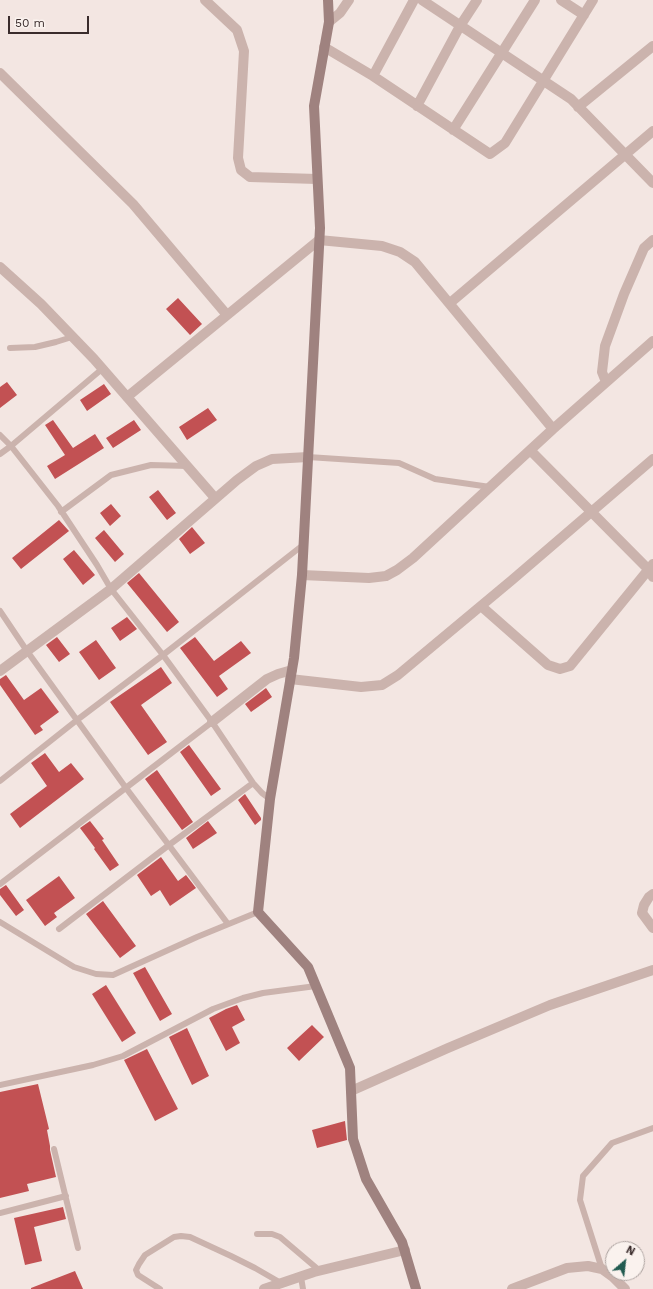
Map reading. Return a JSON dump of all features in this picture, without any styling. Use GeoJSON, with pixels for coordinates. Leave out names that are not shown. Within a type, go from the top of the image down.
{"type":"FeatureCollection","features":[{"type":"Feature","properties":{"kind":"street"},"geometry":{"type":"LineString","coordinates":[[205,0],[237,30],[244,51],[238,158],[241,170],[250,177],[317,179]]}},
{"type":"Feature","properties":{"kind":"street"},"geometry":{"type":"LineString","coordinates":[[328,0],[329,22],[314,106],[320,228],[302,575],[291,675],[270,799],[258,912],[308,968],[316,986],[350,1068],[353,1139],[366,1179],[402,1242],[416,1289]]}},
{"type":"Feature","properties":{"kind":"street"},"geometry":{"type":"LineString","coordinates":[[329,22],[340,13],[349,0]]}},
{"type":"Feature","properties":{"kind":"street"},"geometry":{"type":"LineString","coordinates":[[373,76],[414,0]]}},
{"type":"Feature","properties":{"kind":"street"},"geometry":{"type":"LineString","coordinates":[[422,0],[571,99],[653,183]]}},
{"type":"Feature","properties":{"kind":"street"},"geometry":{"type":"LineString","coordinates":[[417,106],[460,26],[476,0]]}},
{"type":"Feature","properties":{"kind":"street"},"geometry":{"type":"LineString","coordinates":[[453,130],[535,0]]}},
{"type":"Feature","properties":{"kind":"street"},"geometry":{"type":"LineString","coordinates":[[561,0],[584,15]]}},
{"type":"Feature","properties":{"kind":"street"},"geometry":{"type":"LineString","coordinates":[[324,47],[373,76],[490,154],[505,143],[593,0]]}},
{"type":"Feature","properties":{"kind":"street"},"geometry":{"type":"LineString","coordinates":[[578,107],[653,46]]}},
{"type":"Feature","properties":{"kind":"street"},"geometry":{"type":"LineString","coordinates":[[0,73],[133,204],[227,315]]}},
{"type":"Feature","properties":{"kind":"street"},"geometry":{"type":"LineString","coordinates":[[450,303],[653,131]]}},
{"type":"Feature","properties":{"kind":"street"},"geometry":{"type":"LineString","coordinates":[[127,396],[319,240],[382,246],[400,252],[415,262],[553,429]]}},
{"type":"Feature","properties":{"kind":"street"},"geometry":{"type":"LineString","coordinates":[[606,382],[602,372],[605,346],[624,294],[644,248],[653,240]]}},
{"type":"Feature","properties":{"kind":"street"},"geometry":{"type":"LineString","coordinates":[[0,267],[41,304],[102,369],[215,498]]}},
{"type":"Feature","properties":{"kind":"street"},"geometry":{"type":"LineString","coordinates":[[302,575],[369,578],[386,576],[397,570],[413,558],[553,429],[653,341]]}},
{"type":"Feature","properties":{"kind":"street"},"geometry":{"type":"LineString","coordinates":[[481,606],[548,665],[560,669],[570,666],[651,570],[530,450]]}},
{"type":"Feature","properties":{"kind":"street"},"geometry":{"type":"LineString","coordinates":[[0,671],[110,589],[215,498],[256,466],[272,459],[308,457]]}},
{"type":"Feature","properties":{"kind":"street"},"geometry":{"type":"LineString","coordinates":[[212,722],[267,679],[278,674],[361,687],[382,685],[398,675],[481,606],[653,459]]}},
{"type":"Feature","properties":{"kind":"street"},"geometry":{"type":"LineString","coordinates":[[653,894],[649,896],[642,913],[653,928]]}},
{"type":"Feature","properties":{"kind":"street"},"geometry":{"type":"LineString","coordinates":[[351,1091],[550,1005],[593,992],[653,970]]}},
{"type":"Feature","properties":{"kind":"street"},"geometry":{"type":"LineString","coordinates":[[264,1289],[320,1271],[405,1250]]}},
{"type":"Feature","properties":{"kind":"street"},"geometry":{"type":"LineString","coordinates":[[512,1289],[566,1268],[588,1266],[602,1269],[625,1289]]}},
{"type":"Feature","properties":{"kind":"lane"},"geometry":{"type":"LineString","coordinates":[[10,348],[35,347],[72,337]]}},
{"type":"Feature","properties":{"kind":"lane"},"geometry":{"type":"LineString","coordinates":[[0,454],[102,369]]}},
{"type":"Feature","properties":{"kind":"lane"},"geometry":{"type":"LineString","coordinates":[[0,435],[11,446],[61,512],[97,565],[110,589],[163,655],[212,722],[253,783],[270,799]]}},
{"type":"Feature","properties":{"kind":"lane"},"geometry":{"type":"LineString","coordinates":[[308,457],[399,463],[435,479],[490,487]]}},
{"type":"Feature","properties":{"kind":"lane"},"geometry":{"type":"LineString","coordinates":[[61,512],[111,475],[151,465],[188,466]]}},
{"type":"Feature","properties":{"kind":"lane"},"geometry":{"type":"LineString","coordinates":[[0,781],[304,544]]}},
{"type":"Feature","properties":{"kind":"lane"},"geometry":{"type":"LineString","coordinates":[[0,611],[27,651],[126,788],[228,924]]}},
{"type":"Feature","properties":{"kind":"lane"},"geometry":{"type":"LineString","coordinates":[[0,884],[212,722]]}},
{"type":"Feature","properties":{"kind":"lane"},"geometry":{"type":"LineString","coordinates":[[59,929],[253,783]]}},
{"type":"Feature","properties":{"kind":"lane"},"geometry":{"type":"LineString","coordinates":[[0,922],[74,967],[96,974],[113,975],[258,912]]}},
{"type":"Feature","properties":{"kind":"lane"},"geometry":{"type":"LineString","coordinates":[[0,1086],[93,1065],[123,1056],[213,1009],[243,998],[263,993],[316,986]]}},
{"type":"Feature","properties":{"kind":"lane"},"geometry":{"type":"LineString","coordinates":[[602,1269],[580,1200],[583,1176],[612,1142],[653,1128]]}},
{"type":"Feature","properties":{"kind":"lane"},"geometry":{"type":"LineString","coordinates":[[54,1149],[78,1248]]}},
{"type":"Feature","properties":{"kind":"lane"},"geometry":{"type":"LineString","coordinates":[[0,1213],[66,1196]]}},
{"type":"Feature","properties":{"kind":"lane"},"geometry":{"type":"LineString","coordinates":[[257,1234],[272,1234],[280,1238],[320,1271]]}},
{"type":"Feature","properties":{"kind":"lane"},"geometry":{"type":"LineString","coordinates":[[160,1289],[138,1275],[136,1270],[145,1256],[174,1237],[181,1236],[190,1237],[255,1268],[281,1283]]}},
{"type":"Feature","properties":{"kind":"lane"},"geometry":{"type":"LineString","coordinates":[[301,1277],[303,1289]]}},
{"type":"Feature","properties":{"kind":"building"},"geometry":{"type":"Polygon","coordinates":[[[178,298],[202,324],[190,335],[166,309],[178,298]]]}},
{"type":"Feature","properties":{"kind":"building"},"geometry":{"type":"Polygon","coordinates":[[[7,382],[17,395],[0,408],[0,387],[7,382]]]}},
{"type":"Feature","properties":{"kind":"building"},"geometry":{"type":"Polygon","coordinates":[[[104,384],[111,394],[87,411],[80,400],[104,384]]]}},
{"type":"Feature","properties":{"kind":"building"},"geometry":{"type":"Polygon","coordinates":[[[208,408],[217,420],[187,440],[179,427],[208,408]]]}},
{"type":"Feature","properties":{"kind":"building"},"geometry":{"type":"Polygon","coordinates":[[[53,420],[73,448],[95,434],[104,448],[55,479],[47,466],[65,455],[45,425],[53,420]]]}},
{"type":"Feature","properties":{"kind":"building"},"geometry":{"type":"Polygon","coordinates":[[[134,420],[141,430],[113,448],[106,438],[134,420]]]}},
{"type":"Feature","properties":{"kind":"building"},"geometry":{"type":"Polygon","coordinates":[[[158,490],[176,513],[167,520],[149,497],[158,490]]]}},
{"type":"Feature","properties":{"kind":"building"},"geometry":{"type":"Polygon","coordinates":[[[111,504],[121,516],[110,526],[100,513],[111,504]]]}},
{"type":"Feature","properties":{"kind":"building"},"geometry":{"type":"Polygon","coordinates":[[[59,520],[69,531],[21,569],[12,558],[59,520]]]}},
{"type":"Feature","properties":{"kind":"building"},"geometry":{"type":"Polygon","coordinates":[[[192,527],[205,543],[190,554],[179,539],[192,527]]]}},
{"type":"Feature","properties":{"kind":"building"},"geometry":{"type":"Polygon","coordinates":[[[104,530],[124,554],[115,562],[95,538],[104,530]]]}},
{"type":"Feature","properties":{"kind":"building"},"geometry":{"type":"Polygon","coordinates":[[[74,550],[95,575],[83,585],[63,559],[74,550]]]}},
{"type":"Feature","properties":{"kind":"building"},"geometry":{"type":"Polygon","coordinates":[[[139,573],[179,622],[167,632],[127,583],[139,573]]]}},
{"type":"Feature","properties":{"kind":"building"},"geometry":{"type":"Polygon","coordinates":[[[127,617],[137,629],[120,641],[111,628],[127,617]]]}},
{"type":"Feature","properties":{"kind":"building"},"geometry":{"type":"Polygon","coordinates":[[[57,637],[70,654],[59,662],[46,645],[57,637]]]}},
{"type":"Feature","properties":{"kind":"building"},"geometry":{"type":"Polygon","coordinates":[[[195,637],[214,661],[241,641],[251,653],[219,676],[228,689],[217,697],[180,648],[195,637]]]}},
{"type":"Feature","properties":{"kind":"building"},"geometry":{"type":"Polygon","coordinates":[[[96,640],[116,668],[99,680],[79,652],[96,640]]]}},
{"type":"Feature","properties":{"kind":"building"},"geometry":{"type":"Polygon","coordinates":[[[161,667],[172,683],[141,705],[167,742],[148,755],[110,702],[161,667]]]}},
{"type":"Feature","properties":{"kind":"building"},"geometry":{"type":"Polygon","coordinates":[[[6,675],[24,700],[41,688],[59,712],[40,726],[43,730],[35,735],[0,685],[0,679],[6,675]]]}},
{"type":"Feature","properties":{"kind":"building"},"geometry":{"type":"Polygon","coordinates":[[[266,688],[272,697],[251,712],[245,704],[266,688]]]}},
{"type":"Feature","properties":{"kind":"building"},"geometry":{"type":"Polygon","coordinates":[[[189,745],[221,789],[211,796],[180,752],[189,745]]]}},
{"type":"Feature","properties":{"kind":"building"},"geometry":{"type":"Polygon","coordinates":[[[45,753],[59,772],[71,763],[84,779],[20,828],[10,814],[47,786],[31,763],[45,753]]]}},
{"type":"Feature","properties":{"kind":"building"},"geometry":{"type":"Polygon","coordinates":[[[157,770],[193,822],[182,830],[145,779],[157,770]]]}},
{"type":"Feature","properties":{"kind":"building"},"geometry":{"type":"Polygon","coordinates":[[[245,794],[261,818],[261,820],[255,825],[238,800],[245,794]]]}},
{"type":"Feature","properties":{"kind":"building"},"geometry":{"type":"Polygon","coordinates":[[[90,821],[104,839],[102,840],[119,865],[110,871],[80,828],[90,821]]]}},
{"type":"Feature","properties":{"kind":"building"},"geometry":{"type":"Polygon","coordinates":[[[208,821],[217,833],[193,849],[186,838],[208,821]]]}},
{"type":"Feature","properties":{"kind":"building"},"geometry":{"type":"Polygon","coordinates":[[[161,857],[178,881],[186,875],[196,888],[170,906],[160,890],[151,896],[137,875],[161,857]]]}},
{"type":"Feature","properties":{"kind":"building"},"geometry":{"type":"Polygon","coordinates":[[[59,876],[75,898],[54,913],[57,917],[45,926],[26,900],[59,876]]]}},
{"type":"Feature","properties":{"kind":"building"},"geometry":{"type":"Polygon","coordinates":[[[6,885],[24,910],[16,916],[0,895],[0,889],[6,885]]]}},
{"type":"Feature","properties":{"kind":"building"},"geometry":{"type":"Polygon","coordinates":[[[103,901],[136,946],[120,958],[86,914],[103,901]]]}},
{"type":"Feature","properties":{"kind":"building"},"geometry":{"type":"Polygon","coordinates":[[[145,967],[172,1014],[160,1021],[133,973],[145,967]]]}},
{"type":"Feature","properties":{"kind":"building"},"geometry":{"type":"Polygon","coordinates":[[[106,985],[136,1033],[122,1042],[92,994],[106,985]]]}},
{"type":"Feature","properties":{"kind":"building"},"geometry":{"type":"Polygon","coordinates":[[[237,1005],[245,1020],[232,1027],[240,1043],[226,1051],[209,1018],[237,1005]]]}},
{"type":"Feature","properties":{"kind":"building"},"geometry":{"type":"Polygon","coordinates":[[[312,1025],[324,1037],[299,1061],[287,1048],[312,1025]]]}},
{"type":"Feature","properties":{"kind":"building"},"geometry":{"type":"Polygon","coordinates":[[[187,1028],[209,1076],[192,1085],[169,1037],[187,1028]]]}},
{"type":"Feature","properties":{"kind":"building"},"geometry":{"type":"Polygon","coordinates":[[[147,1049],[178,1109],[155,1121],[124,1060],[147,1049]]]}},
{"type":"Feature","properties":{"kind":"building"},"geometry":{"type":"Polygon","coordinates":[[[38,1084],[49,1129],[47,1130],[56,1177],[27,1184],[29,1191],[0,1198],[0,1092],[38,1084]]]}},
{"type":"Feature","properties":{"kind":"building"},"geometry":{"type":"Polygon","coordinates":[[[345,1121],[347,1140],[317,1148],[312,1130],[345,1121]]]}},
{"type":"Feature","properties":{"kind":"building"},"geometry":{"type":"Polygon","coordinates":[[[63,1207],[66,1219],[34,1227],[42,1261],[25,1265],[14,1218],[63,1207]]]}},
{"type":"Feature","properties":{"kind":"building"},"geometry":{"type":"Polygon","coordinates":[[[75,1271],[83,1289],[31,1289],[31,1288],[75,1271]]]}}]}
